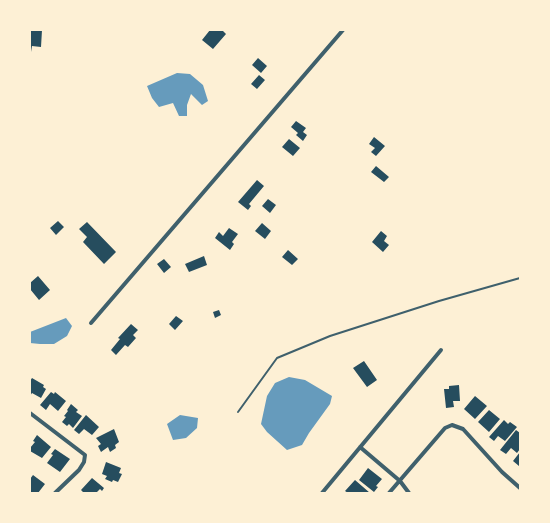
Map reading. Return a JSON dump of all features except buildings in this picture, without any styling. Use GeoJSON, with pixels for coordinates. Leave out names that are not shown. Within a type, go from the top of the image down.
{"type":"FeatureCollection","features":[{"type":"Feature","properties":{"kind":"street"},"geometry":{"type":"LineString","coordinates":[[91,323],[343,30]]}},
{"type":"Feature","properties":{"kind":"street"},"geometry":{"type":"LineString","coordinates":[[322,493],[441,350]]}},
{"type":"Feature","properties":{"kind":"street"},"geometry":{"type":"LineString","coordinates":[[30,413],[85,455],[84,462],[79,470],[55,493]]}},
{"type":"Feature","properties":{"kind":"street"},"geometry":{"type":"LineString","coordinates":[[389,493],[445,428],[452,425],[463,429],[502,472],[520,488]]}},
{"type":"Feature","properties":{"kind":"street"},"geometry":{"type":"LineString","coordinates":[[360,447],[400,481],[409,493]]}},
{"type":"Feature","properties":{"kind":"lane"},"geometry":{"type":"LineString","coordinates":[[238,412],[277,358],[337,334],[439,301],[520,278]]}},
{"type":"Feature","properties":{"kind":"water"},"geometry":{"type":"Polygon","coordinates":[[[177,73],[190,74],[203,85],[208,101],[202,105],[191,94],[187,105],[187,116],[179,116],[173,103],[159,107],[152,98],[147,86],[177,73]]]}},
{"type":"Feature","properties":{"kind":"water"},"geometry":{"type":"Polygon","coordinates":[[[66,318],[72,326],[67,336],[54,344],[30,343],[30,332],[66,318]]]}},
{"type":"Feature","properties":{"kind":"water"},"geometry":{"type":"Polygon","coordinates":[[[289,377],[305,380],[332,396],[330,404],[302,445],[287,450],[267,432],[261,424],[267,396],[275,383],[289,377]]]}},
{"type":"Feature","properties":{"kind":"water"},"geometry":{"type":"Polygon","coordinates":[[[180,415],[198,418],[197,428],[186,438],[173,440],[167,424],[180,415]]]}}]}
